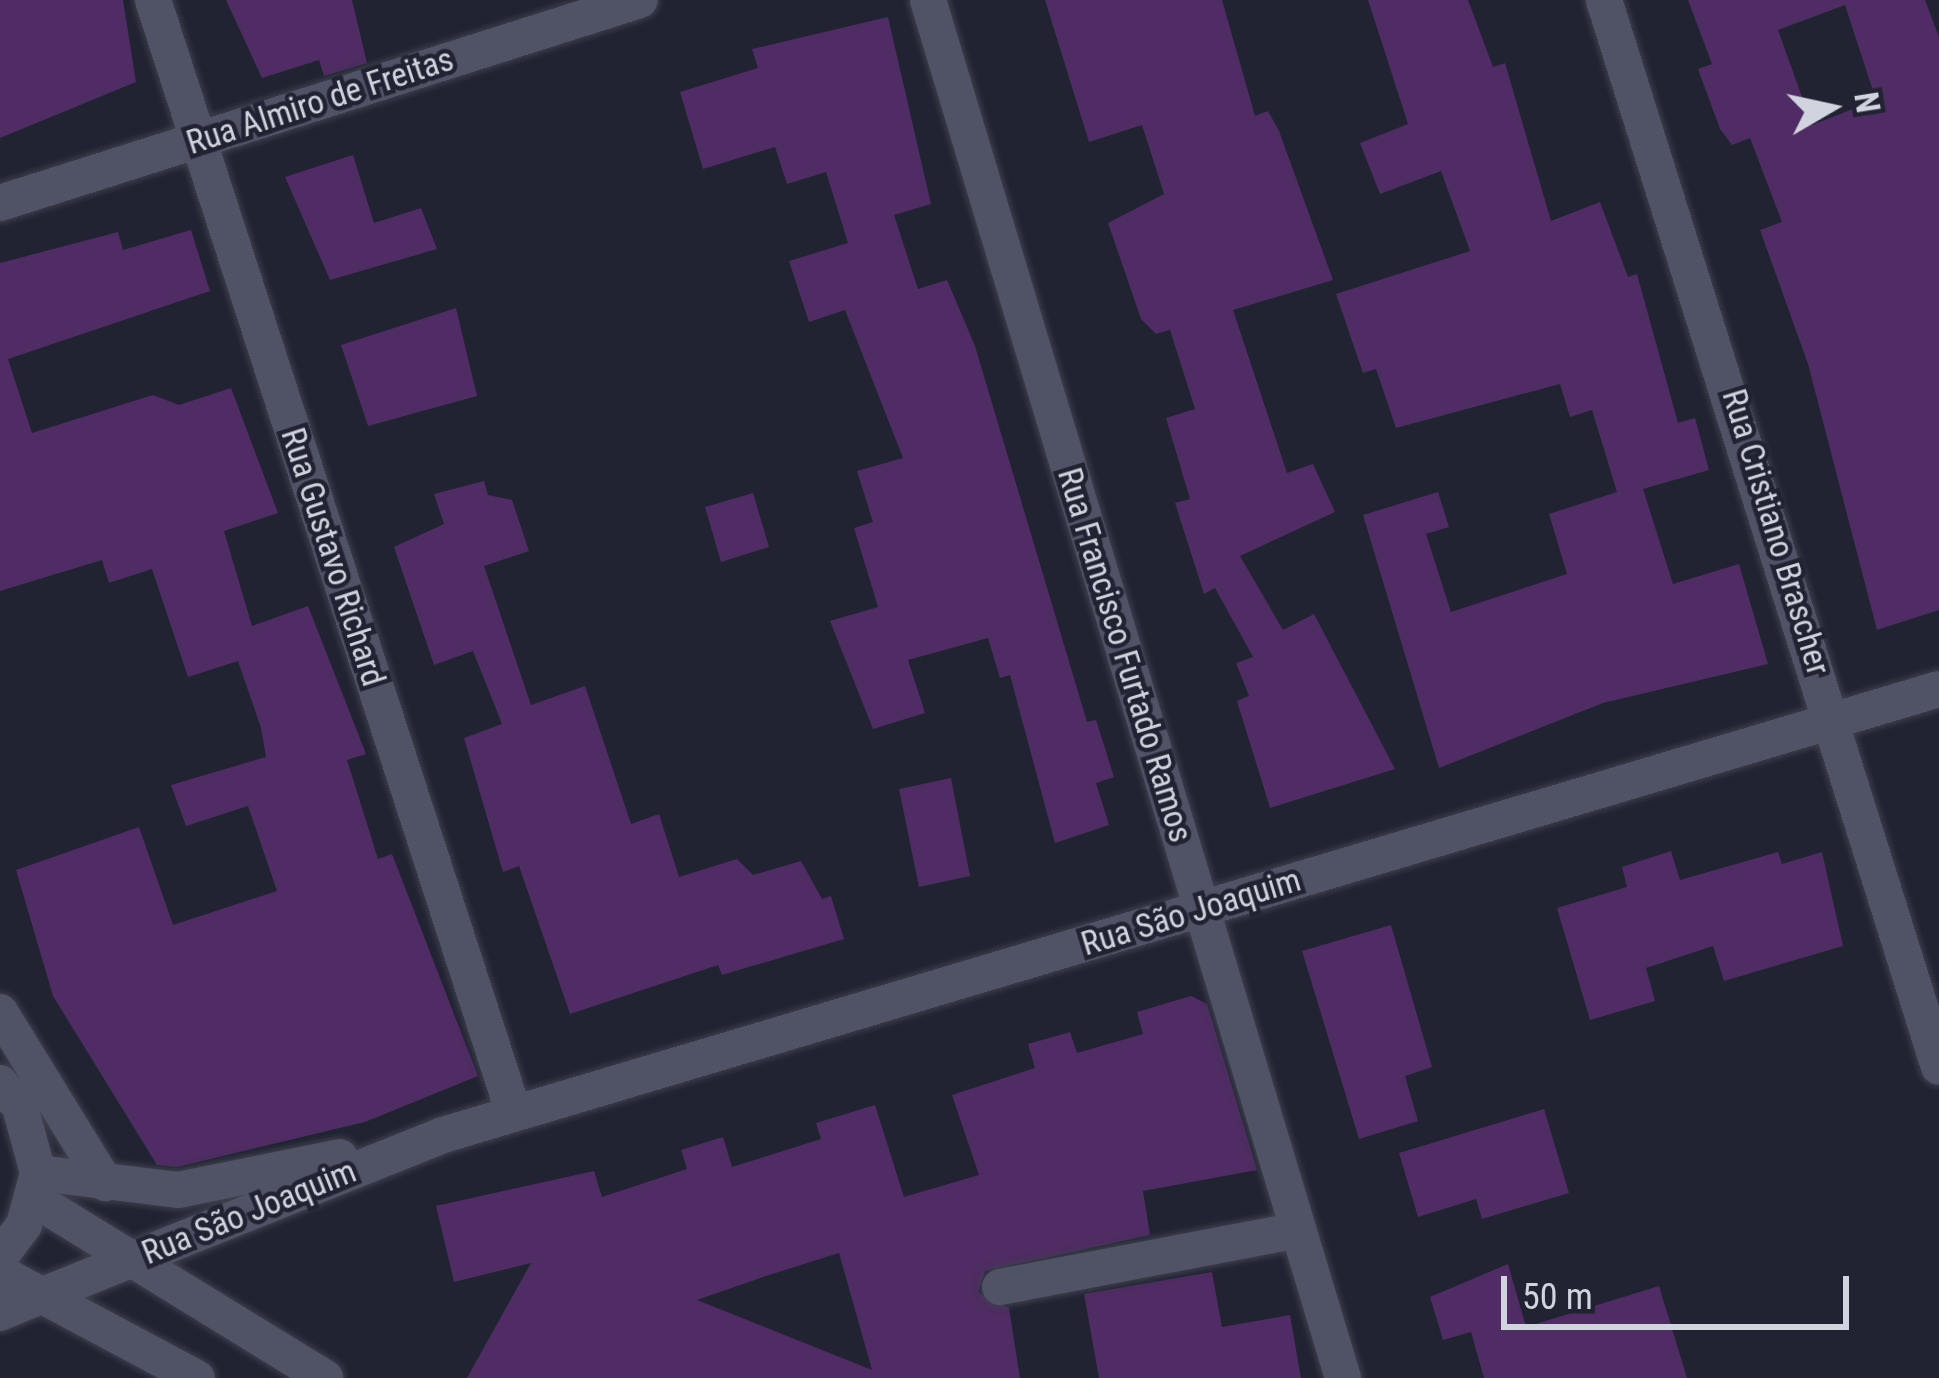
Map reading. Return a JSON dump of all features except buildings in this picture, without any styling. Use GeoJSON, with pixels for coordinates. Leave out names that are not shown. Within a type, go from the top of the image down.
{"type":"FeatureCollection","features":[{"type":"Feature","properties":{"kind":"street","name":"Rua Gustavo Richard"},"geometry":{"type":"LineString","coordinates":[[153,0],[514,1114]]}},
{"type":"Feature","properties":{"kind":"street","name":"Rua Almiro de Freitas"},"geometry":{"type":"LineString","coordinates":[[0,202],[640,0]]}},
{"type":"Feature","properties":{"kind":"street","name":"Rua Francisco Furtado Ramos"},"geometry":{"type":"LineString","coordinates":[[928,0],[1343,1378]]}},
{"type":"Feature","properties":{"kind":"street","name":"Rua Cristiano Brascher"},"geometry":{"type":"LineString","coordinates":[[1604,0],[1939,1066]]}},
{"type":"Feature","properties":{"kind":"street","name":"Rua São Joaquim"},"geometry":{"type":"LineString","coordinates":[[36,1172],[105,1183],[195,1187],[443,1135],[1939,689]]}},
{"type":"Feature","properties":{"kind":"street"},"geometry":{"type":"LineString","coordinates":[[0,1012],[105,1183]]}},
{"type":"Feature","properties":{"kind":"street"},"geometry":{"type":"LineString","coordinates":[[0,1257],[36,1172],[26,1054]]}},
{"type":"Feature","properties":{"kind":"street"},"geometry":{"type":"LineString","coordinates":[[0,1083],[36,1172],[122,1262],[326,1378]]}},
{"type":"Feature","properties":{"kind":"street","name":"Rua São Joaquim"},"geometry":{"type":"LineString","coordinates":[[0,1313],[443,1135]]}},
{"type":"Feature","properties":{"kind":"street"},"geometry":{"type":"LineString","coordinates":[[1000,1287],[1298,1230]]}},
{"type":"Feature","properties":{"kind":"street"},"geometry":{"type":"LineString","coordinates":[[0,1273],[196,1378]]}}]}
